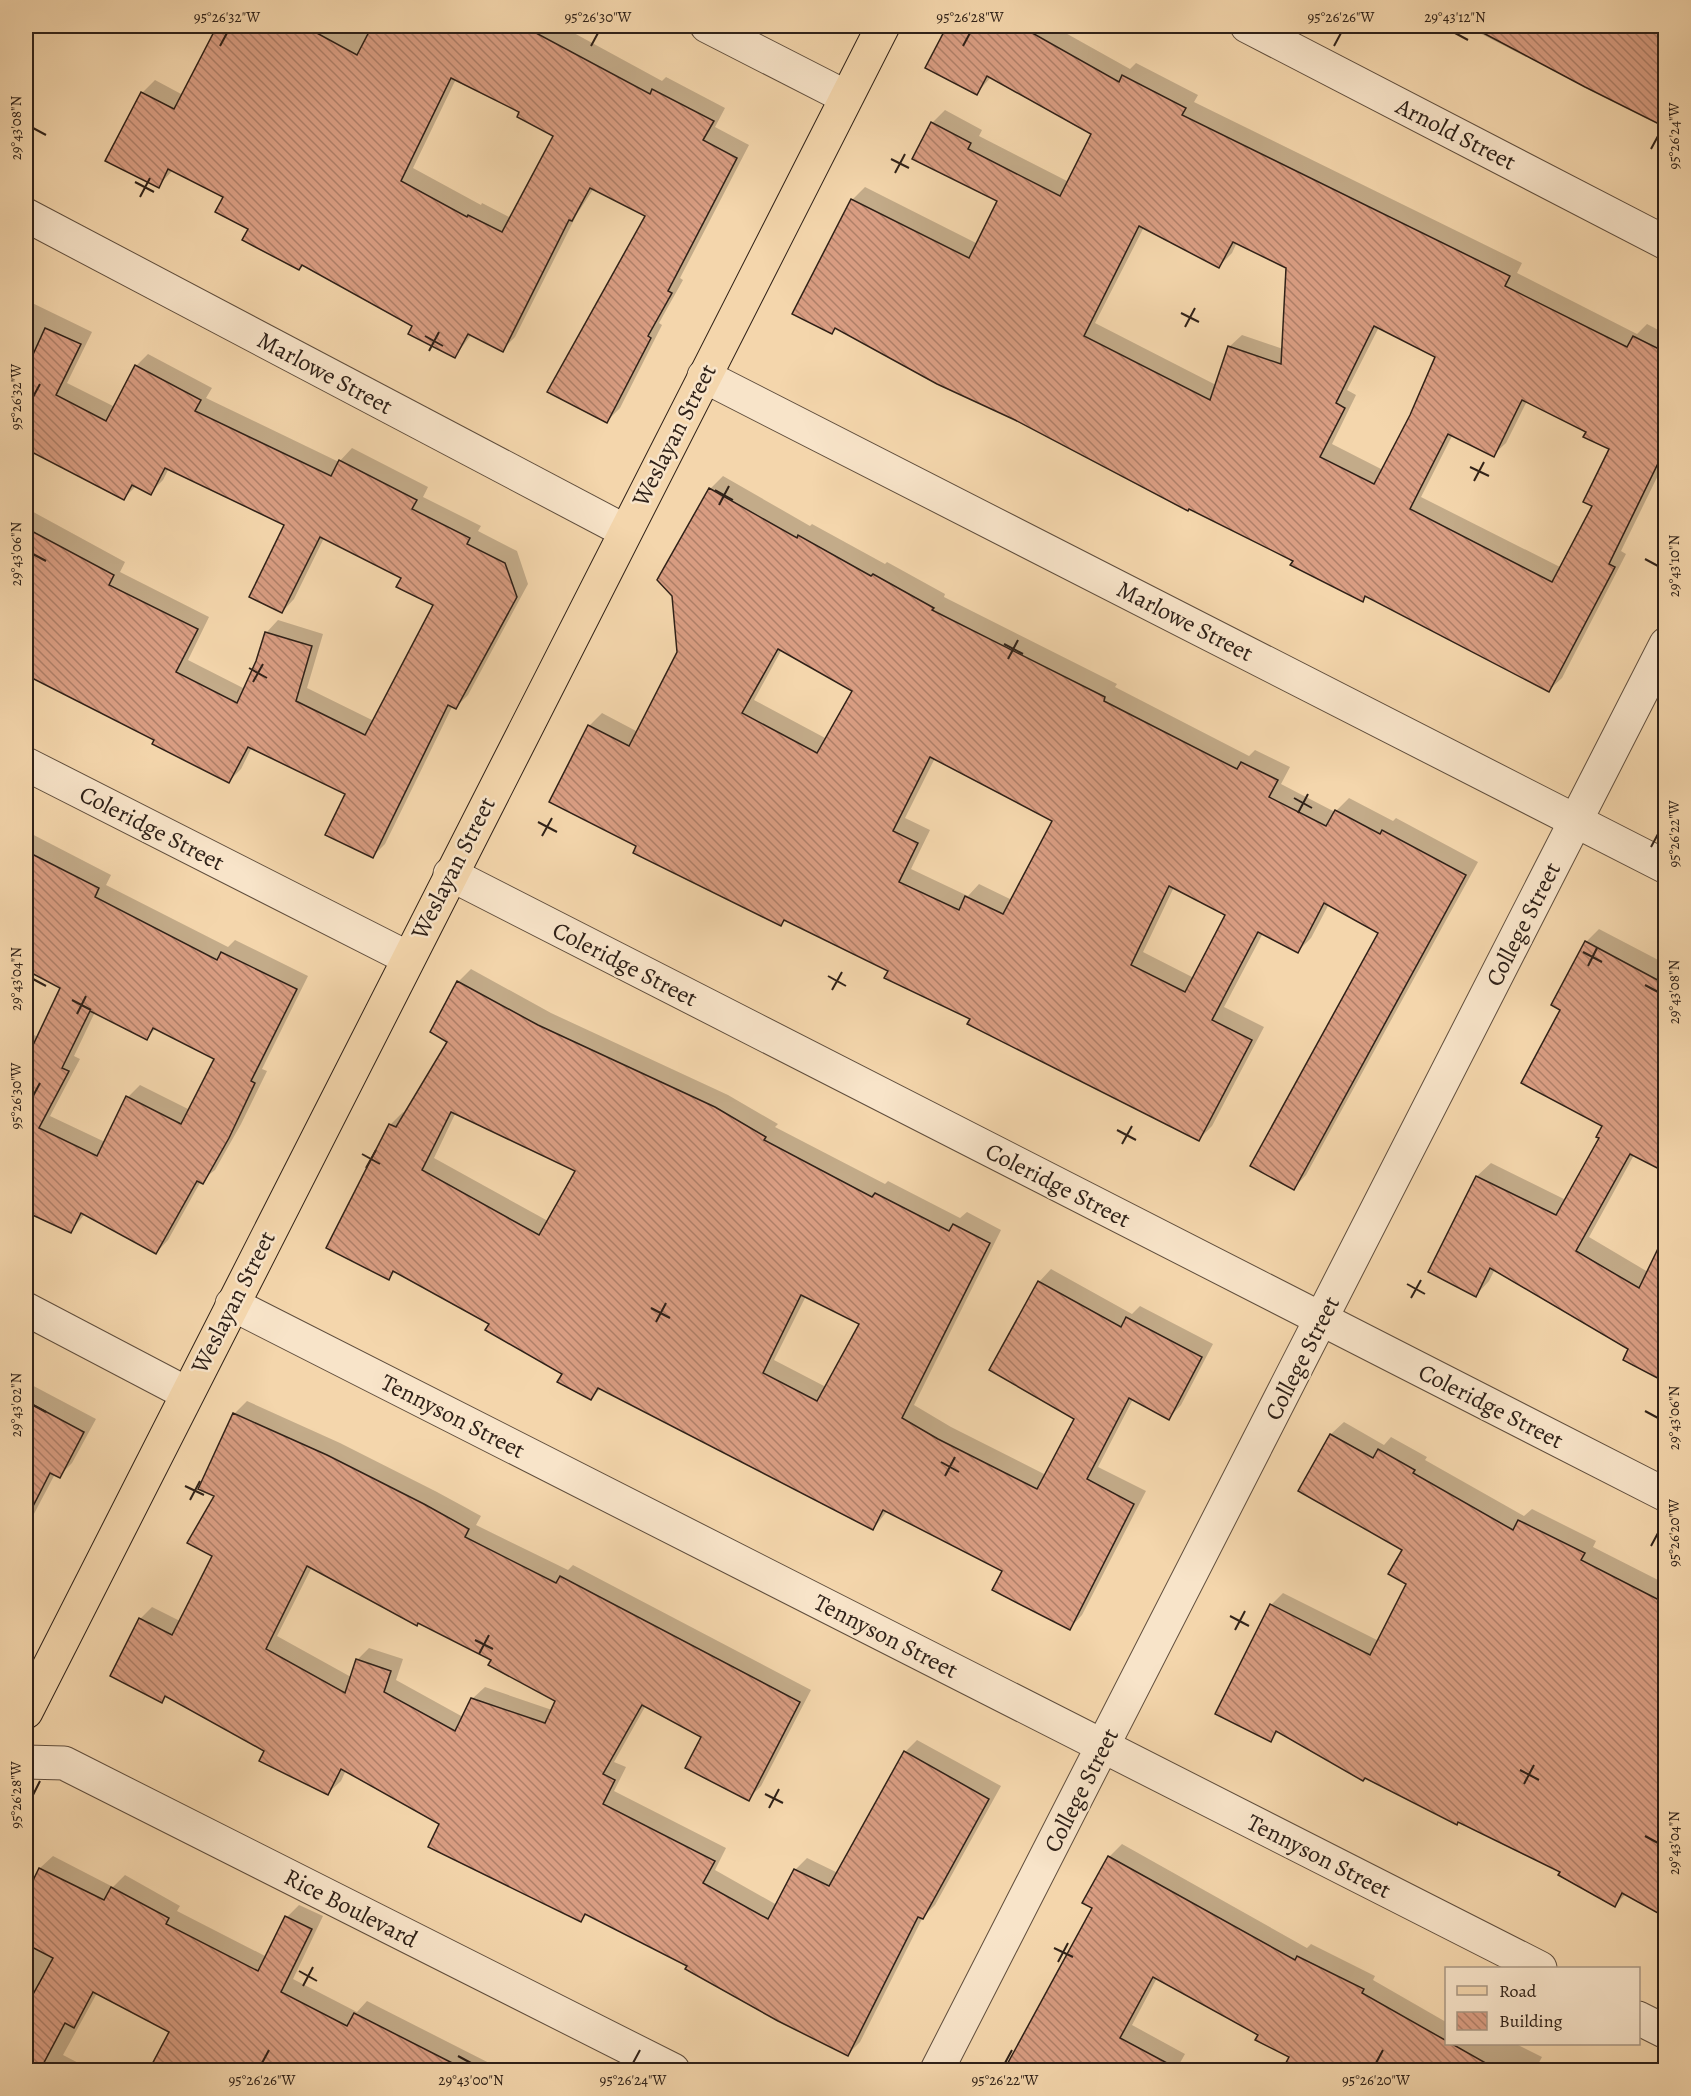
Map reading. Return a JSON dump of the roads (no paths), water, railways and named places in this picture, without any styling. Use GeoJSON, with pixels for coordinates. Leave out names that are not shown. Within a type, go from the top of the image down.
{"type":"FeatureCollection","features":[{"type":"Feature","properties":{"kind":"main road","name":"Weslayan Street"},"geometry":{"type":"LineString","coordinates":[[26,1712],[186,1393],[883,26]]}},
{"type":"Feature","properties":{"kind":"street"},"geometry":{"type":"LineString","coordinates":[[707,26],[846,98]]}},
{"type":"Feature","properties":{"kind":"street","name":"Arnold Street"},"geometry":{"type":"LineString","coordinates":[[1247,26],[1665,243]]}},
{"type":"Feature","properties":{"kind":"street","name":"Marlowe Street"},"geometry":{"type":"LineString","coordinates":[[26,216],[625,531]]}},
{"type":"Feature","properties":{"kind":"street","name":"Marlowe Street"},"geometry":{"type":"LineString","coordinates":[[704,376],[1665,867]]}},
{"type":"Feature","properties":{"kind":"street","name":"College Street"},"geometry":{"type":"LineString","coordinates":[[937,2070],[1322,1320],[1665,644]]}},
{"type":"Feature","properties":{"kind":"street","name":"Coleridge Street"},"geometry":{"type":"LineString","coordinates":[[26,764],[408,958]]}},
{"type":"Feature","properties":{"kind":"street","name":"Coleridge Street"},"geometry":{"type":"LineString","coordinates":[[450,874],[1665,1495]]}},
{"type":"Feature","properties":{"kind":"street","name":"Tennyson Street"},"geometry":{"type":"LineString","coordinates":[[232,1304],[1538,1967]]}},
{"type":"Feature","properties":{"kind":"street"},"geometry":{"type":"LineString","coordinates":[[26,1309],[186,1393]]}},
{"type":"Feature","properties":{"kind":"street","name":"Rice Boulevard"},"geometry":{"type":"LineString","coordinates":[[26,1762],[64,1763],[673,2070]]}},
{"type":"Feature","properties":{"kind":"street"},"geometry":{"type":"LineString","coordinates":[[1640,2019],[1665,2032]]}}]}
